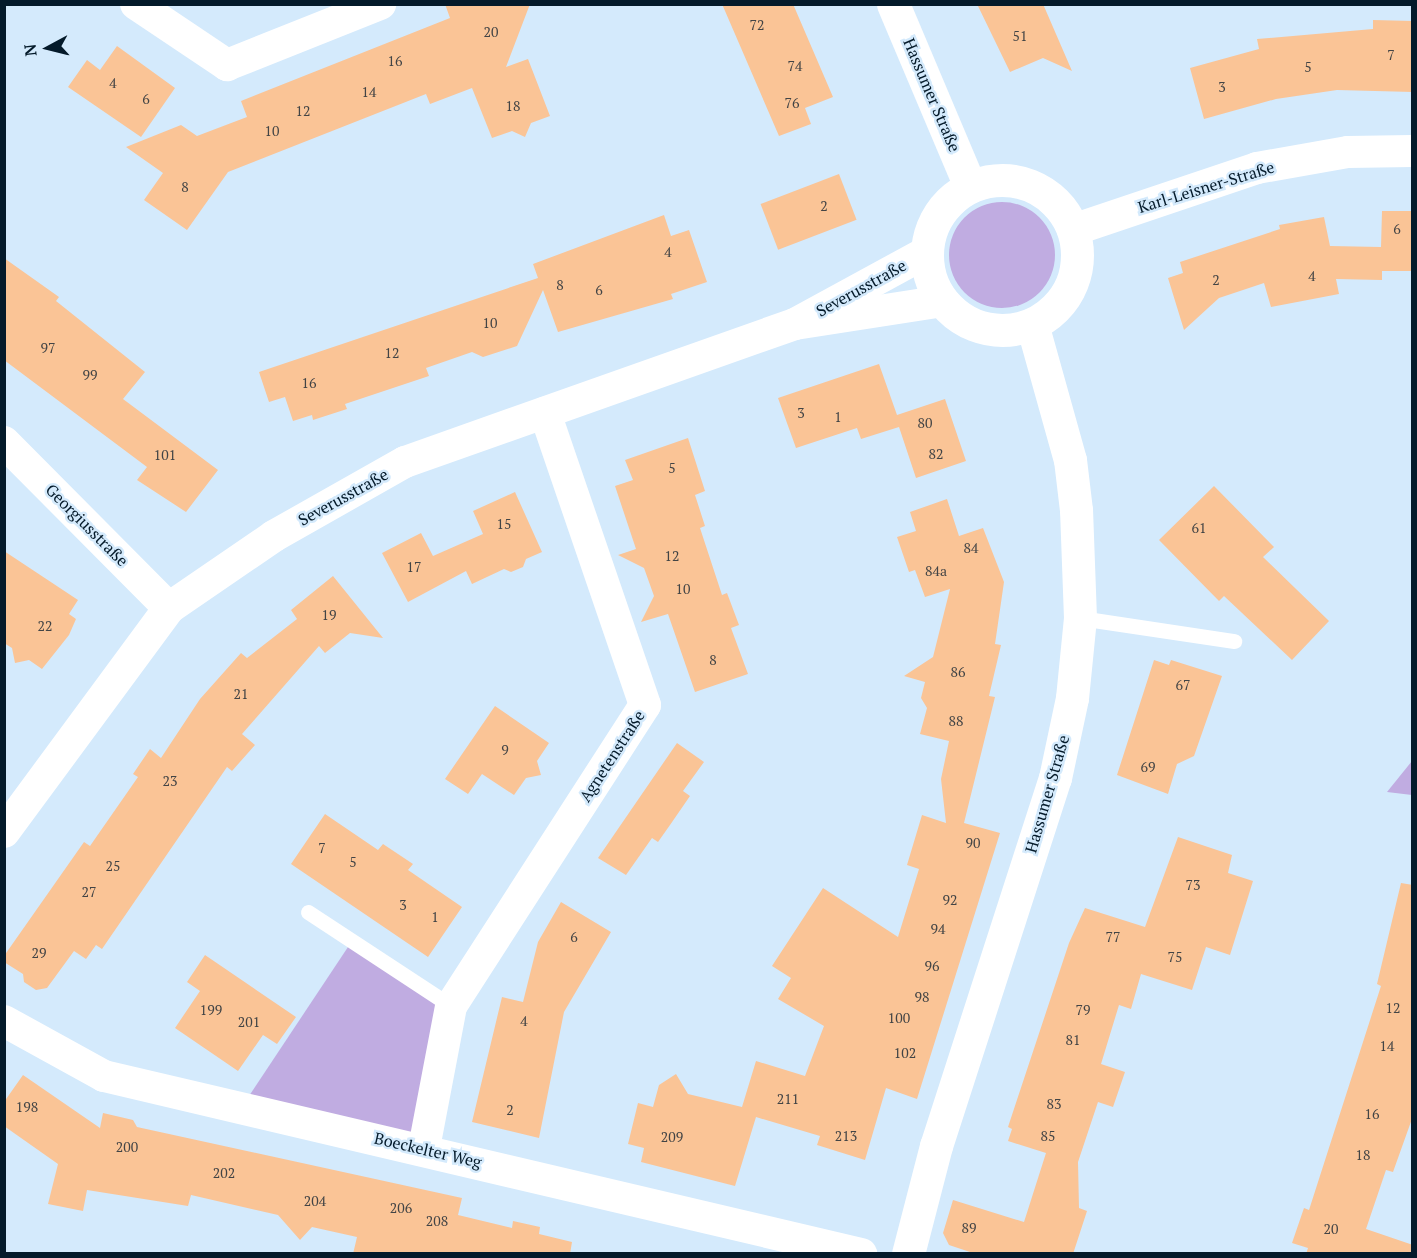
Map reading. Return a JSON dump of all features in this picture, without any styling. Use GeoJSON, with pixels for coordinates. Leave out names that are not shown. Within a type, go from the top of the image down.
{"type":"FeatureCollection","features":[{"type":"Feature","properties":{"kind":"street"},"geometry":{"type":"LineString","coordinates":[[136,4],[227,65],[380,4]]}},
{"type":"Feature","properties":{"kind":"street","name":"Hassumer Straße"},"geometry":{"type":"LineString","coordinates":[[893,4],[970,186]]}},
{"type":"Feature","properties":{"kind":"street","name":"Karl-Leisner-Straße"},"geometry":{"type":"LineString","coordinates":[[1073,230],[1257,168],[1348,152],[1413,151]]}},
{"type":"Feature","properties":{"kind":"street"},"geometry":{"type":"LineString","coordinates":[[995,179],[1020,181],[1042,191],[1061,208],[1073,230],[1078,252],[1075,274],[1051,312],[1032,324],[1013,329],[984,327],[957,315],[943,301],[930,278],[927,252],[940,213],[970,186],[995,179]]}},
{"type":"Feature","properties":{"kind":"street","name":"Severusstraße"},"geometry":{"type":"LineString","coordinates":[[4,832],[169,608],[274,536],[405,462],[795,324],[927,252]]}},
{"type":"Feature","properties":{"kind":"street","name":"Severusstraße"},"geometry":{"type":"LineString","coordinates":[[795,324],[943,301]]}},
{"type":"Feature","properties":{"kind":"street","name":"Hassumer Straße"},"geometry":{"type":"LineString","coordinates":[[908,1254],[936,1146],[1055,777],[1072,698],[1080,618],[1070,460],[1032,324]]}},
{"type":"Feature","properties":{"kind":"street","name":"Agnetenstraße"},"geometry":{"type":"LineString","coordinates":[[424,1148],[451,1006],[645,705],[545,412]]}},
{"type":"Feature","properties":{"kind":"street","name":"Georgiusstraße"},"geometry":{"type":"LineString","coordinates":[[4,442],[169,608]]}},
{"type":"Feature","properties":{"kind":"street","name":"Boeckelter Weg"},"geometry":{"type":"LineString","coordinates":[[4,1021],[104,1076],[424,1148],[861,1254]]}},
{"type":"Feature","properties":{"kind":"lane"},"geometry":{"type":"LineString","coordinates":[[1080,618],[1234,641]]}},
{"type":"Feature","properties":{"kind":"lane"},"geometry":{"type":"LineString","coordinates":[[308,912],[451,1006]]}},
{"type":"Feature","properties":{"kind":"shaded area"},"geometry":{"type":"Polygon","coordinates":[[[1002,202],[1022,206],[1040,217],[1051,235],[1055,255],[1051,275],[1040,293],[1022,304],[1002,308],[982,304],[964,293],[953,275],[949,255],[953,235],[964,217],[982,206],[1002,202]]]}},
{"type":"Feature","properties":{"kind":"shaded area"},"geometry":{"type":"Polygon","coordinates":[[[1412,761],[1412,795],[1387,792],[1412,761]]]}},
{"type":"Feature","properties":{"kind":"shaded area"},"geometry":{"type":"Polygon","coordinates":[[[352,941],[451,1006],[424,1148],[241,1108],[352,941]]]}},
{"type":"Feature","properties":{"kind":"building"},"geometry":{"type":"Polygon","coordinates":[[[445,4],[530,4],[506,67],[528,59],[550,116],[531,123],[525,137],[512,131],[492,138],[472,88],[430,104],[426,94],[228,172],[187,230],[144,200],[163,173],[126,147],[181,125],[197,136],[247,117],[241,101],[450,18],[445,4]]]}},
{"type":"Feature","properties":{"kind":"building"},"geometry":{"type":"Polygon","coordinates":[[[722,4],[793,4],[833,97],[805,108],[811,124],[779,136],[722,4]]]}},
{"type":"Feature","properties":{"kind":"building"},"geometry":{"type":"Polygon","coordinates":[[[977,4],[1043,4],[1072,71],[1043,58],[1010,72],[977,4]]]}},
{"type":"Feature","properties":{"kind":"building"},"geometry":{"type":"Polygon","coordinates":[[[1373,20],[1413,21],[1413,92],[1337,90],[1276,99],[1204,119],[1190,68],[1259,49],[1257,39],[1373,29],[1373,20]]]}},
{"type":"Feature","properties":{"kind":"building"},"geometry":{"type":"Polygon","coordinates":[[[117,46],[175,88],[141,137],[68,87],[87,60],[100,70],[117,46]]]}},
{"type":"Feature","properties":{"kind":"building"},"geometry":{"type":"Polygon","coordinates":[[[839,174],[857,220],[778,250],[761,204],[839,174]]]}},
{"type":"Feature","properties":{"kind":"building"},"geometry":{"type":"Polygon","coordinates":[[[1382,211],[1413,211],[1413,271],[1382,271],[1382,280],[1336,279],[1339,294],[1271,307],[1264,283],[1219,298],[1184,330],[1168,278],[1183,273],[1180,262],[1280,229],[1279,225],[1324,217],[1330,246],[1381,247],[1382,211]]]}},
{"type":"Feature","properties":{"kind":"building"},"geometry":{"type":"Polygon","coordinates":[[[664,215],[671,236],[689,230],[707,282],[671,294],[673,299],[558,332],[543,290],[517,346],[483,357],[472,352],[426,368],[429,376],[345,404],[347,409],[313,420],[312,415],[293,421],[285,397],[269,402],[259,372],[538,278],[533,264],[664,215]]]}},
{"type":"Feature","properties":{"kind":"building"},"geometry":{"type":"Polygon","coordinates":[[[4,258],[59,297],[56,301],[145,372],[123,399],[218,470],[186,512],[137,480],[147,467],[4,360],[4,258]]]}},
{"type":"Feature","properties":{"kind":"building"},"geometry":{"type":"Polygon","coordinates":[[[879,364],[897,415],[945,399],[966,461],[916,478],[899,427],[861,439],[857,428],[796,448],[778,398],[879,364]]]}},
{"type":"Feature","properties":{"kind":"building"},"geometry":{"type":"Polygon","coordinates":[[[688,438],[705,491],[695,495],[705,526],[700,528],[722,595],[727,593],[739,625],[731,628],[748,674],[695,692],[668,614],[641,622],[654,596],[644,568],[618,555],[636,549],[615,486],[633,480],[625,460],[688,438]]]}},
{"type":"Feature","properties":{"kind":"building"},"geometry":{"type":"Polygon","coordinates":[[[1214,486],[1274,547],[1263,557],[1329,621],[1292,660],[1224,596],[1219,601],[1159,540],[1214,486]]]}},
{"type":"Feature","properties":{"kind":"building"},"geometry":{"type":"Polygon","coordinates":[[[515,492],[542,552],[526,559],[523,567],[511,572],[504,569],[472,584],[466,571],[408,602],[382,553],[421,533],[433,556],[483,534],[473,511],[515,492]]]}},
{"type":"Feature","properties":{"kind":"building"},"geometry":{"type":"Polygon","coordinates":[[[947,499],[959,536],[983,528],[1004,582],[995,644],[1001,645],[989,696],[995,697],[964,823],[1000,833],[917,1099],[886,1088],[865,1160],[817,1145],[820,1136],[756,1117],[735,1186],[641,1162],[644,1148],[628,1144],[638,1103],[653,1107],[659,1085],[676,1074],[688,1094],[742,1107],[756,1061],[805,1076],[824,1026],[778,999],[791,978],[772,966],[823,888],[898,937],[919,869],[907,865],[922,815],[946,823],[941,779],[949,741],[920,734],[927,708],[921,698],[925,682],[904,676],[933,657],[950,589],[925,597],[915,570],[909,572],[897,537],[916,531],[910,512],[947,499]]]}},
{"type":"Feature","properties":{"kind":"building"},"geometry":{"type":"Polygon","coordinates":[[[4,551],[78,600],[69,614],[76,619],[69,635],[42,669],[29,660],[15,663],[12,648],[4,643],[4,551]]]}},
{"type":"Feature","properties":{"kind":"building"},"geometry":{"type":"Polygon","coordinates":[[[333,576],[383,638],[350,633],[325,653],[319,646],[242,734],[255,745],[232,771],[227,767],[102,949],[96,945],[86,959],[74,951],[47,988],[36,990],[24,982],[23,974],[4,962],[4,956],[84,842],[90,846],[138,777],[133,774],[150,749],[161,758],[200,699],[241,653],[247,658],[297,619],[291,610],[333,576]]]}},
{"type":"Feature","properties":{"kind":"building"},"geometry":{"type":"Polygon","coordinates":[[[1154,660],[1169,665],[1171,660],[1222,676],[1194,756],[1177,764],[1168,794],[1117,775],[1154,660]]]}},
{"type":"Feature","properties":{"kind":"building"},"geometry":{"type":"Polygon","coordinates":[[[495,706],[549,743],[537,761],[541,775],[526,778],[514,795],[482,774],[468,794],[445,779],[495,706]]]}},
{"type":"Feature","properties":{"kind":"building"},"geometry":{"type":"Polygon","coordinates":[[[677,743],[704,762],[683,791],[690,796],[670,825],[658,842],[652,838],[626,875],[598,858],[677,743]]]}},
{"type":"Feature","properties":{"kind":"building"},"geometry":{"type":"Polygon","coordinates":[[[325,814],[378,850],[383,844],[413,864],[408,870],[462,907],[428,957],[291,864],[325,814]]]}},
{"type":"Feature","properties":{"kind":"building"},"geometry":{"type":"Polygon","coordinates":[[[1178,837],[1232,855],[1228,873],[1253,881],[1230,955],[1206,947],[1192,990],[1141,974],[1131,1009],[1119,1005],[1101,1064],[1125,1072],[1113,1107],[1098,1102],[1078,1162],[1079,1208],[1087,1211],[1073,1254],[976,1254],[949,1245],[943,1233],[953,1200],[1024,1222],[1046,1153],[1008,1141],[1012,1129],[1008,1127],[1069,943],[1085,908],[1145,927],[1178,837]]]}},
{"type":"Feature","properties":{"kind":"building"},"geometry":{"type":"Polygon","coordinates":[[[1401,883],[1413,885],[1413,1116],[1393,1172],[1386,1170],[1366,1229],[1413,1245],[1413,1254],[1306,1254],[1308,1248],[1292,1243],[1304,1208],[1309,1210],[1381,986],[1377,984],[1401,883]]]}},
{"type":"Feature","properties":{"kind":"building"},"geometry":{"type":"Polygon","coordinates":[[[561,902],[611,932],[564,1012],[539,1138],[472,1122],[502,997],[523,1002],[538,942],[561,902]]]}},
{"type":"Feature","properties":{"kind":"building"},"geometry":{"type":"Polygon","coordinates":[[[205,955],[296,1017],[277,1044],[263,1035],[238,1071],[175,1028],[200,991],[187,982],[205,955]]]}},
{"type":"Feature","properties":{"kind":"building"},"geometry":{"type":"Polygon","coordinates":[[[23,1075],[100,1128],[103,1113],[133,1120],[137,1127],[462,1198],[458,1215],[512,1228],[513,1221],[540,1227],[539,1234],[572,1242],[570,1254],[353,1254],[357,1237],[312,1227],[300,1240],[278,1215],[191,1195],[188,1206],[87,1190],[83,1211],[48,1204],[58,1164],[4,1126],[4,1102],[23,1075]]]}}]}
